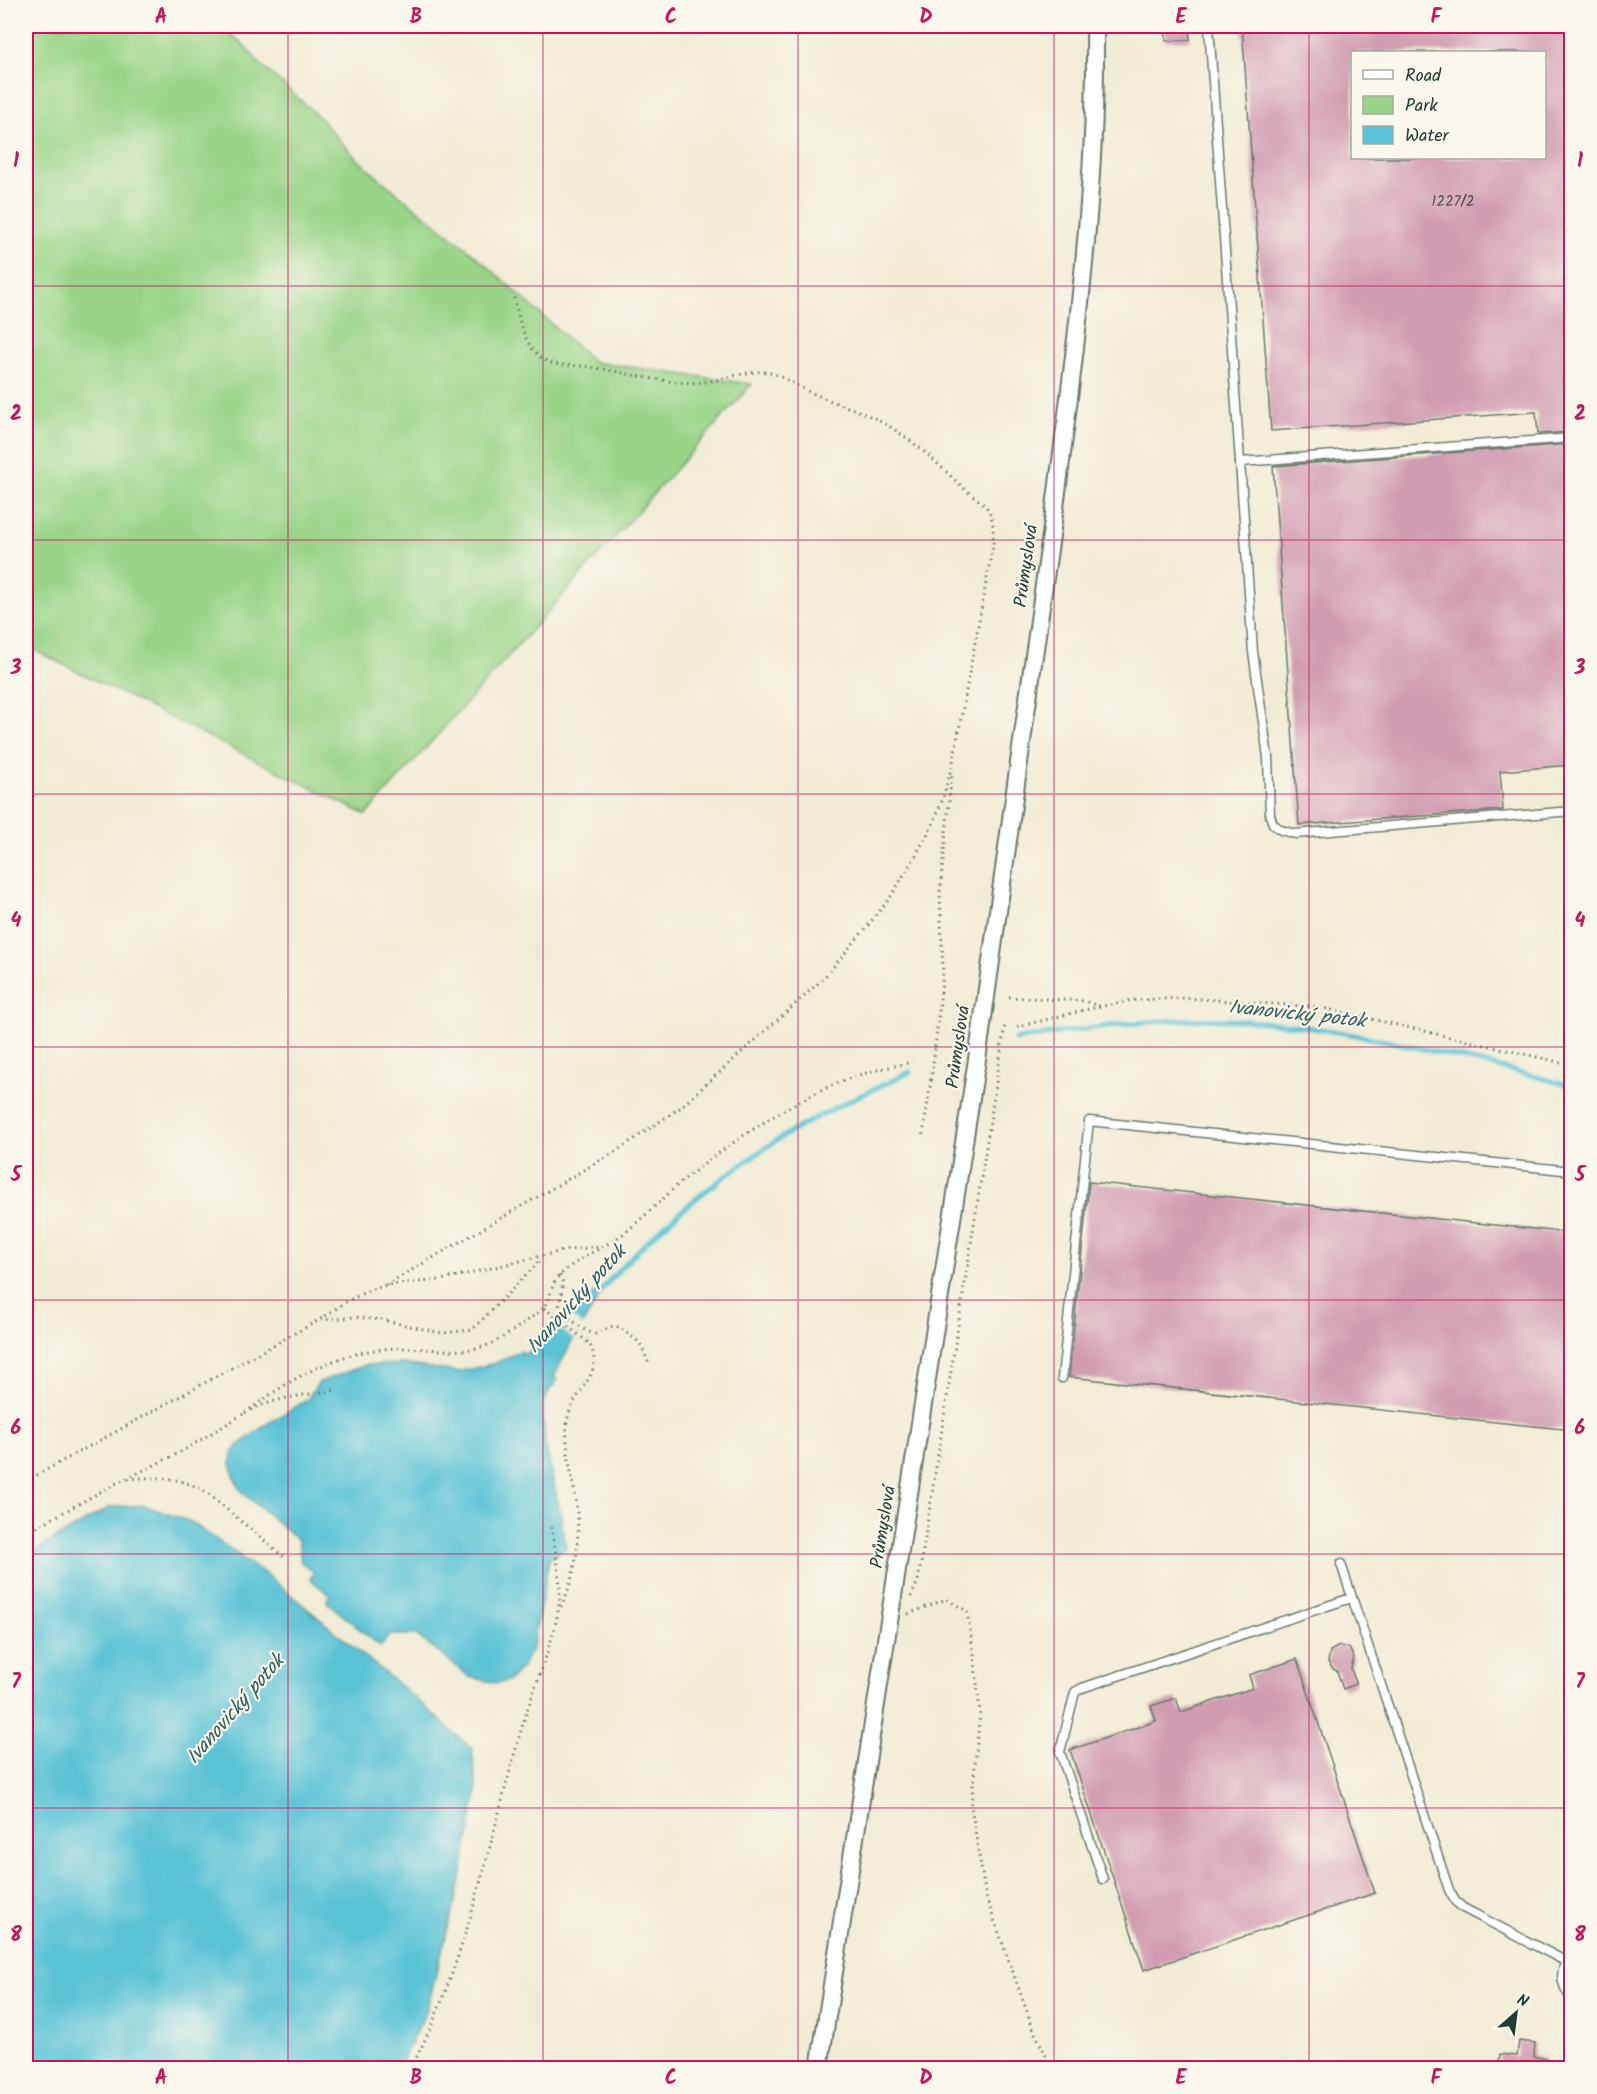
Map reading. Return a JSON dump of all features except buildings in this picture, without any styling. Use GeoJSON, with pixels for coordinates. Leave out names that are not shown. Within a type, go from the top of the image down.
{"type":"FeatureCollection","features":[{"type":"Feature","properties":{"kind":"street","name":"Průmyslová"},"geometry":{"type":"LineString","coordinates":[[819,2068],[976,1066],[1028,710],[1078,321],[1092,141],[1095,26]]}},
{"type":"Feature","properties":{"kind":"lane"},"geometry":{"type":"LineString","coordinates":[[1209,26],[1254,652],[1268,757],[1270,815],[1273,824],[1281,830],[1295,834],[1572,811]]}},
{"type":"Feature","properties":{"kind":"lane"},"geometry":{"type":"LineString","coordinates":[[1240,462],[1572,438]]}},
{"type":"Feature","properties":{"kind":"lane"},"geometry":{"type":"LineString","coordinates":[[1062,1378],[1089,1121],[1572,1171]]}},
{"type":"Feature","properties":{"kind":"lane"},"geometry":{"type":"LineString","coordinates":[[1341,1564],[1449,1890],[1455,1901],[1463,1908],[1565,1961]]}},
{"type":"Feature","properties":{"kind":"lane"},"geometry":{"type":"LineString","coordinates":[[1103,1879],[1060,1752],[1075,1692],[1351,1598]]}},
{"type":"Feature","properties":{"kind":"lane"},"geometry":{"type":"LineString","coordinates":[[1572,1953],[1565,1961],[1562,1971],[1565,1991],[1572,1999]]}},
{"type":"Feature","properties":{"kind":"path"},"geometry":{"type":"LineString","coordinates":[[513,294],[521,329],[539,357],[551,363],[588,366],[678,382],[703,383],[728,377],[770,372],[827,400],[864,413],[917,444],[961,486],[982,501],[991,515],[994,525],[993,545],[953,762],[940,892],[943,972],[932,1080],[923,1135]]}},
{"type":"Feature","properties":{"kind":"path"},"geometry":{"type":"LineString","coordinates":[[386,1285],[618,1150],[681,1107],[792,1008],[823,979],[890,898],[933,824],[953,762]]}},
{"type":"Feature","properties":{"kind":"path"},"geometry":{"type":"LineString","coordinates":[[1009,996],[1084,1001],[1100,1007]]}},
{"type":"Feature","properties":{"kind":"path"},"geometry":{"type":"LineString","coordinates":[[1017,1027],[1133,1000],[1185,998],[1319,1007],[1572,1065]]}},
{"type":"Feature","properties":{"kind":"path"},"geometry":{"type":"LineString","coordinates":[[1000,1058],[1005,1024]]}},
{"type":"Feature","properties":{"kind":"path"},"geometry":{"type":"LineString","coordinates":[[245,1413],[302,1374],[333,1361],[377,1349],[399,1348],[449,1352],[479,1347],[501,1338],[544,1308],[560,1275],[626,1232],[688,1177],[760,1126],[812,1095],[859,1075],[912,1062]]}},
{"type":"Feature","properties":{"kind":"path"},"geometry":{"type":"LineString","coordinates":[[26,1481],[319,1320],[369,1290],[386,1285],[441,1281],[562,1251],[605,1245]]}},
{"type":"Feature","properties":{"kind":"path"},"geometry":{"type":"LineString","coordinates":[[319,1320],[354,1317],[382,1320],[442,1334],[472,1330],[537,1264],[539,1258]]}},
{"type":"Feature","properties":{"kind":"path"},"geometry":{"type":"LineString","coordinates":[[560,1275],[563,1283],[560,1307],[565,1313],[586,1330],[595,1334],[613,1326],[619,1327],[640,1343],[649,1364]]}},
{"type":"Feature","properties":{"kind":"path"},"geometry":{"type":"LineString","coordinates":[[544,1308],[589,1343],[595,1362],[592,1374],[577,1394],[568,1417],[570,1461],[577,1512],[577,1553],[564,1601],[558,1612]]}},
{"type":"Feature","properties":{"kind":"path"},"geometry":{"type":"LineString","coordinates":[[26,1533],[179,1453],[261,1405],[336,1390]]}},
{"type":"Feature","properties":{"kind":"path"},"geometry":{"type":"LineString","coordinates":[[126,1479],[166,1478],[193,1484],[206,1492],[284,1557]]}},
{"type":"Feature","properties":{"kind":"path"},"geometry":{"type":"LineString","coordinates":[[411,2068],[438,2007],[473,1910],[520,1735],[549,1647],[558,1612],[560,1591],[551,1526]]}},
{"type":"Feature","properties":{"kind":"path"},"geometry":{"type":"LineString","coordinates":[[904,1616],[946,1599],[967,1611],[980,1712],[971,1806],[986,1897],[1034,2031],[1052,2068]]}},
{"type":"Feature","properties":{"kind":"green space"},"geometry":{"type":"Polygon","coordinates":[[[26,26],[219,26],[240,41],[261,65],[317,115],[355,157],[475,255],[594,362],[752,384],[366,815],[26,646],[26,26]]]}},
{"type":"Feature","properties":{"kind":"water"},"geometry":{"type":"Polygon","coordinates":[[[597,1291],[601,1294],[571,1343],[554,1377],[557,1380],[543,1405],[545,1444],[566,1548],[549,1559],[533,1647],[522,1667],[508,1681],[496,1683],[470,1677],[416,1635],[390,1635],[380,1646],[327,1602],[329,1594],[310,1579],[314,1572],[301,1562],[298,1540],[242,1492],[234,1477],[232,1454],[238,1446],[265,1425],[307,1400],[319,1382],[366,1365],[402,1364],[458,1372],[496,1363],[520,1351],[525,1354],[555,1331],[597,1291]]]}},
{"type":"Feature","properties":{"kind":"water"},"geometry":{"type":"Polygon","coordinates":[[[143,1505],[191,1522],[267,1575],[421,1703],[472,1749],[477,1792],[460,1883],[426,2012],[398,2068],[26,2068],[26,1556],[110,1507],[143,1505]]]}},
{"type":"Feature","properties":{"kind":"pier"},"geometry":{"type":"Polygon","coordinates":[[[568,1313],[584,1327],[575,1341],[556,1325],[568,1313]]]}},
{"type":"Feature","properties":{"kind":"waterway","name":"Ivanovický potok"},"geometry":{"type":"LineString","coordinates":[[1015,1040],[1076,1030],[1170,1020],[1264,1022],[1380,1040],[1572,1086]]}},
{"type":"Feature","properties":{"kind":"waterway","name":"Ivanovický potok"},"geometry":{"type":"LineString","coordinates":[[595,1298],[614,1275],[657,1232],[729,1173],[794,1130],[910,1072]]}}]}
